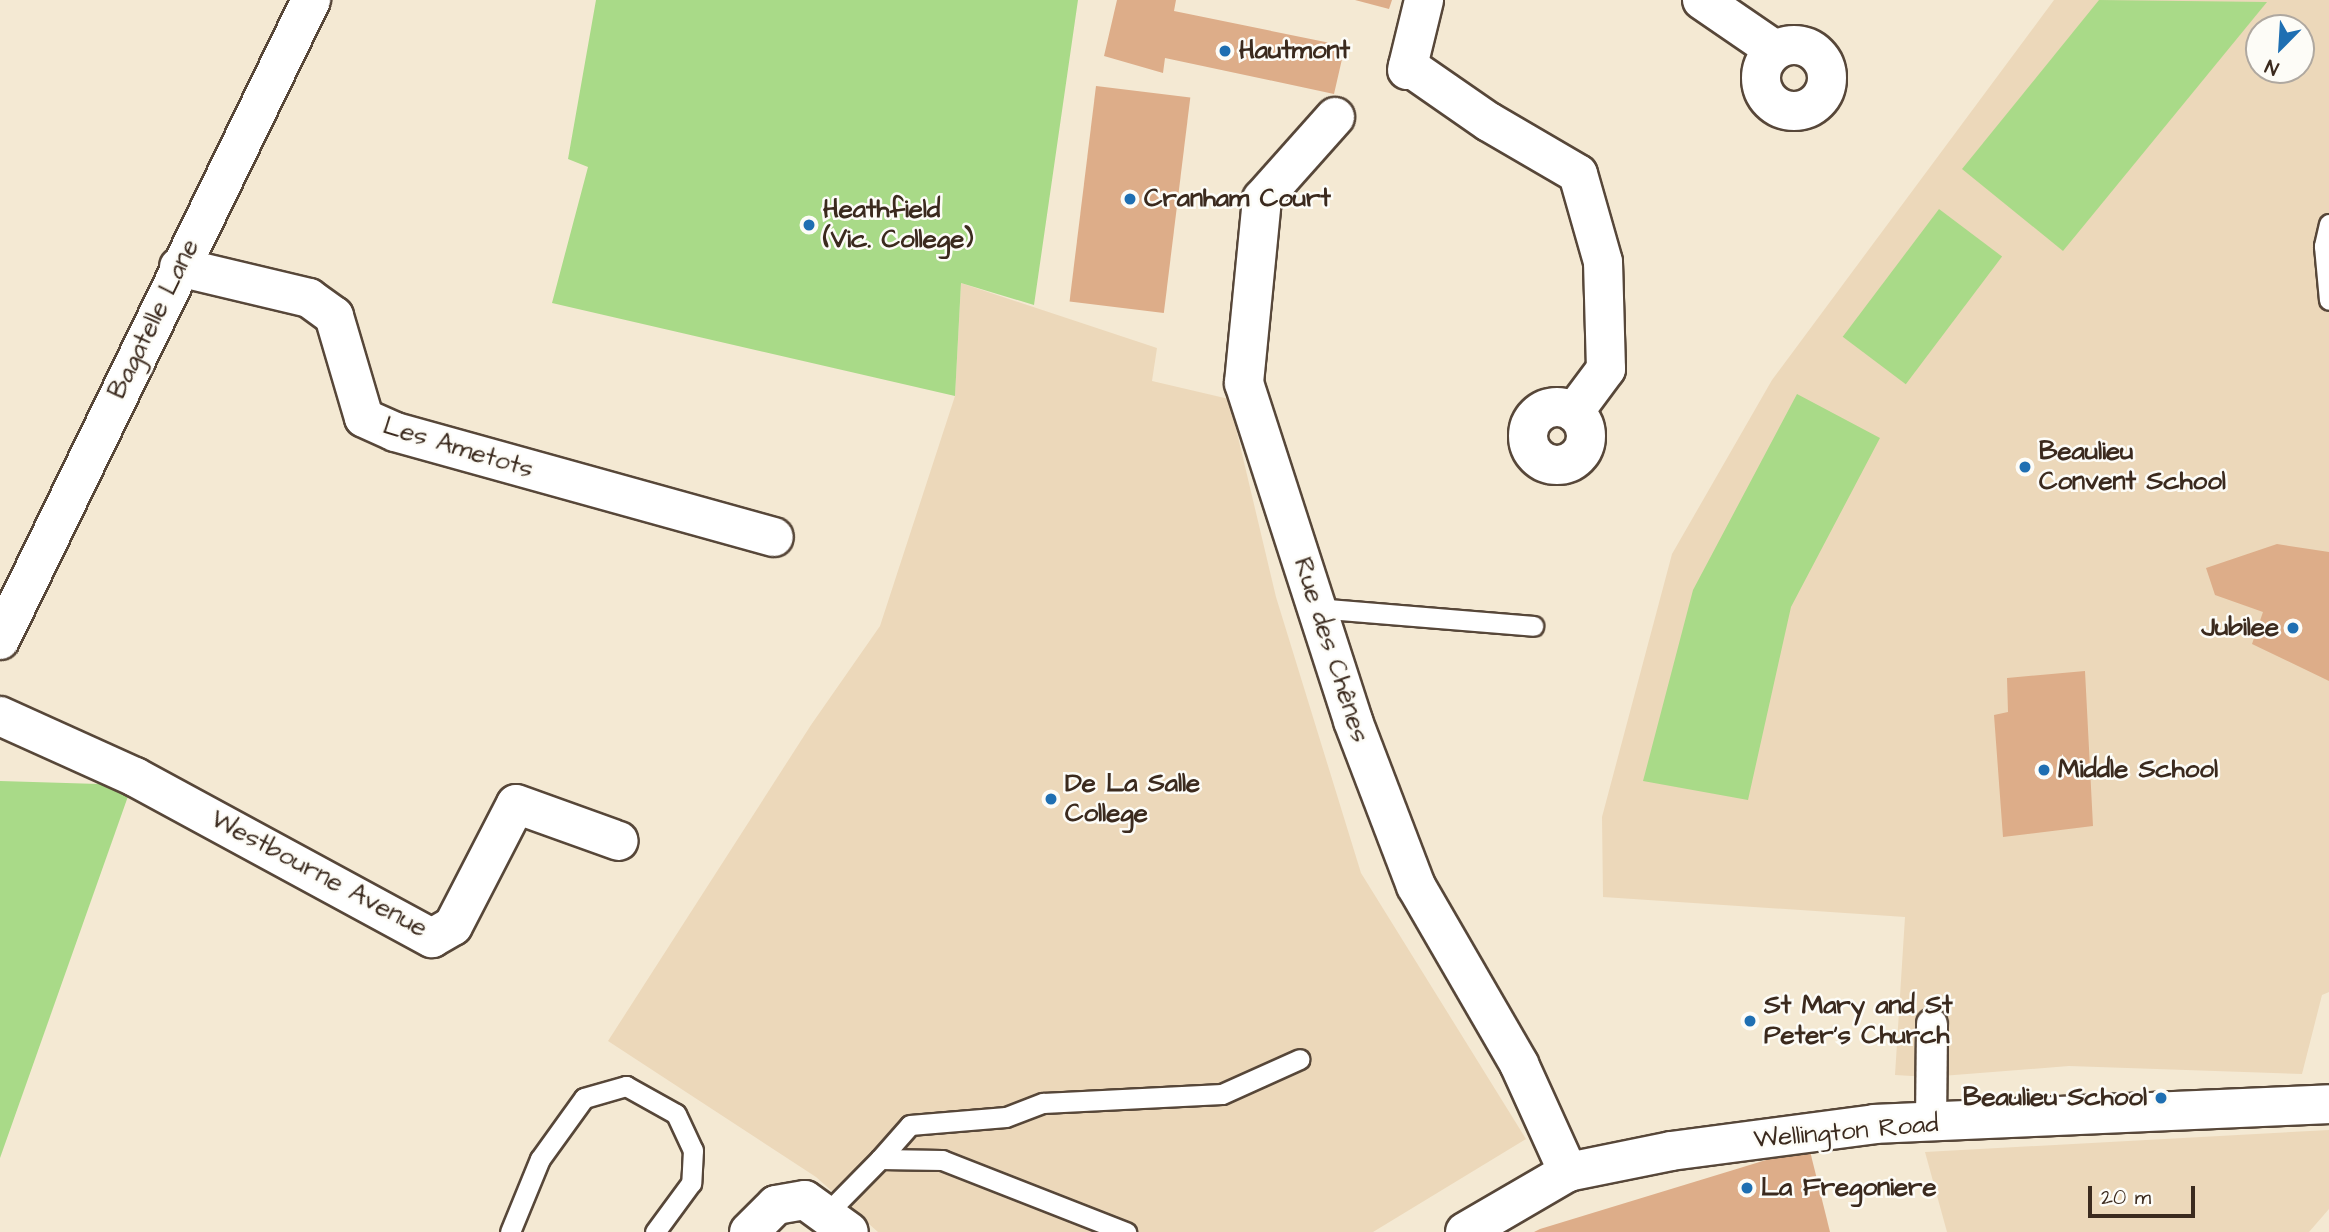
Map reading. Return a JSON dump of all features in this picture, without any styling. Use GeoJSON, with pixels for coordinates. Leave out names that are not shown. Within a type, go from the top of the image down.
{"type":"FeatureCollection","features":[{"type":"Feature","properties":{"kind":"street","name":"Bagatelle Lane"},"geometry":{"type":"LineString","coordinates":[[0,640],[311,0]]}},
{"type":"Feature","properties":{"kind":"street"},"geometry":{"type":"LineString","coordinates":[[1424,0],[1407,68],[1489,122],[1578,174],[1603,262],[1606,369],[1574,412]]}},
{"type":"Feature","properties":{"kind":"street"},"geometry":{"type":"LineString","coordinates":[[1702,0],[1775,50]]}},
{"type":"Feature","properties":{"kind":"street","name":"Rue des Chênes"},"geometry":{"type":"LineString","coordinates":[[1335,117],[1262,199],[1244,383],[1353,721],[1416,886],[1518,1063],[1568,1172]]}},
{"type":"Feature","properties":{"kind":"street","name":"Les Ametots"},"geometry":{"type":"LineString","coordinates":[[179,267],[309,298],[334,316],[364,418],[395,432],[774,537]]}},
{"type":"Feature","properties":{"kind":"street","name":"Westbourne Avenue"},"geometry":{"type":"LineString","coordinates":[[0,716],[135,777],[432,938],[453,926],[516,804],[619,841]]}},
{"type":"Feature","properties":{"kind":"street"},"geometry":{"type":"LineString","coordinates":[[1931,1123],[1932,1024]]}},
{"type":"Feature","properties":{"kind":"street","name":"Wellington Road"},"geometry":{"type":"LineString","coordinates":[[1465,1232],[1568,1172],[1671,1151],[1875,1125],[2329,1104]]}},
{"type":"Feature","properties":{"kind":"street"},"geometry":{"type":"LineString","coordinates":[[749,1232],[776,1205],[805,1200],[838,1222]]}},
{"type":"Feature","properties":{"kind":"lane"},"geometry":{"type":"LineString","coordinates":[[2329,224],[2324,246],[2329,300]]}},
{"type":"Feature","properties":{"kind":"lane"},"geometry":{"type":"LineString","coordinates":[[1317,608],[1533,626]]}},
{"type":"Feature","properties":{"kind":"lane"},"geometry":{"type":"LineString","coordinates":[[838,1222],[880,1159],[910,1125],[1006,1117],[1043,1103],[1222,1094],[1300,1059]]}},
{"type":"Feature","properties":{"kind":"lane"},"geometry":{"type":"LineString","coordinates":[[510,1232],[540,1159],[584,1098],[626,1086],[676,1114],[693,1150],[691,1183],[655,1232]]}},
{"type":"Feature","properties":{"kind":"lane"},"geometry":{"type":"LineString","coordinates":[[880,1159],[942,1160],[1126,1232]]}},
{"type":"Feature","properties":{"kind":"shaded area","name":"Beaulieu Convent School"},"geometry":{"type":"Polygon","coordinates":[[[2054,0],[2329,0],[2329,992],[2322,995],[2302,1074],[2069,1066],[1929,1077],[1895,1075],[1905,917],[1603,897],[1602,817],[1672,554],[1772,380],[2054,0]]]}},
{"type":"Feature","properties":{"kind":"shaded area","name":"De La Salle College"},"geometry":{"type":"Polygon","coordinates":[[[961,283],[1157,348],[1152,381],[1229,399],[1276,597],[1361,873],[1526,1139],[1373,1232],[878,1232],[816,1177],[608,1041],[811,725],[880,626],[955,396],[961,283]]]}},
{"type":"Feature","properties":{"kind":"shaded area"},"geometry":{"type":"Polygon","coordinates":[[[2329,1130],[2329,1209],[2309,1232],[1947,1232],[1925,1152],[2329,1130]]]}},
{"type":"Feature","properties":{"kind":"green space","name":"Heathfield (Vic. College)"},"geometry":{"type":"Polygon","coordinates":[[[596,0],[1078,0],[1034,305],[961,283],[955,396],[552,303],[588,167],[568,159],[596,0]]]}},
{"type":"Feature","properties":{"kind":"green space"},"geometry":{"type":"Polygon","coordinates":[[[2099,0],[2267,2],[2257,14],[2245,14],[2245,29],[2063,251],[1962,169],[2099,0]]]}},
{"type":"Feature","properties":{"kind":"green space"},"geometry":{"type":"Polygon","coordinates":[[[1939,209],[2002,257],[1906,384],[1843,337],[1939,209]]]}},
{"type":"Feature","properties":{"kind":"green space"},"geometry":{"type":"Polygon","coordinates":[[[1797,394],[1880,438],[1791,607],[1748,800],[1643,781],[1693,590],[1797,394]]]}},
{"type":"Feature","properties":{"kind":"green space"},"geometry":{"type":"Polygon","coordinates":[[[0,781],[132,785],[0,1158],[0,781]]]}},
{"type":"Feature","properties":{"kind":"building","name":"Hautmont"},"geometry":{"type":"Polygon","coordinates":[[[1117,0],[1176,0],[1174,11],[1345,46],[1334,94],[1165,58],[1163,73],[1104,56],[1117,0]]]}},
{"type":"Feature","properties":{"kind":"building","name":"Hautmont"},"geometry":{"type":"Polygon","coordinates":[[[1355,0],[1392,0],[1389,9],[1355,0]]]}},
{"type":"Feature","properties":{"kind":"building","name":"Cranham Court"},"geometry":{"type":"Polygon","coordinates":[[[1096,86],[1190,98],[1164,313],[1070,301],[1096,86]]]}},
{"type":"Feature","properties":{"kind":"building","name":"Jubilee"},"geometry":{"type":"Polygon","coordinates":[[[2277,544],[2329,552],[2329,681],[2252,644],[2263,612],[2215,595],[2206,568],[2277,544]]]}},
{"type":"Feature","properties":{"kind":"building","name":"Middle School"},"geometry":{"type":"Polygon","coordinates":[[[2085,671],[2093,826],[2003,837],[1994,715],[2008,712],[2007,678],[2085,671]]]}},
{"type":"Feature","properties":{"kind":"building","name":"La Fregoniere"},"geometry":{"type":"Polygon","coordinates":[[[1809,1147],[1830,1232],[1534,1232],[1540,1229],[1809,1147]]]}},
{"type":"Feature","properties":{"kind":"place","name":"Hautmont"},"geometry":{"type":"Point","coordinates":[1225,51]}},
{"type":"Feature","properties":{"kind":"place","name":"Cranham Court"},"geometry":{"type":"Point","coordinates":[1130,199]}},
{"type":"Feature","properties":{"kind":"place","name":"Heathfield (Vic. College)"},"geometry":{"type":"Point","coordinates":[809,225]}},
{"type":"Feature","properties":{"kind":"place","name":"Beaulieu Convent School"},"geometry":{"type":"Point","coordinates":[2025,467]}},
{"type":"Feature","properties":{"kind":"place","name":"Jubilee"},"geometry":{"type":"Point","coordinates":[2293,628]}},
{"type":"Feature","properties":{"kind":"place","name":"Middle School"},"geometry":{"type":"Point","coordinates":[2044,770]}},
{"type":"Feature","properties":{"kind":"place","name":"De La Salle College"},"geometry":{"type":"Point","coordinates":[1051,799]}},
{"type":"Feature","properties":{"kind":"place","name":"St Mary and St Peter's Church"},"geometry":{"type":"Point","coordinates":[1750,1021]}},
{"type":"Feature","properties":{"kind":"place","name":"Beaulieu School"},"geometry":{"type":"Point","coordinates":[2161,1098]}},
{"type":"Feature","properties":{"kind":"place","name":"La Fregoniere"},"geometry":{"type":"Point","coordinates":[1747,1188]}}]}
